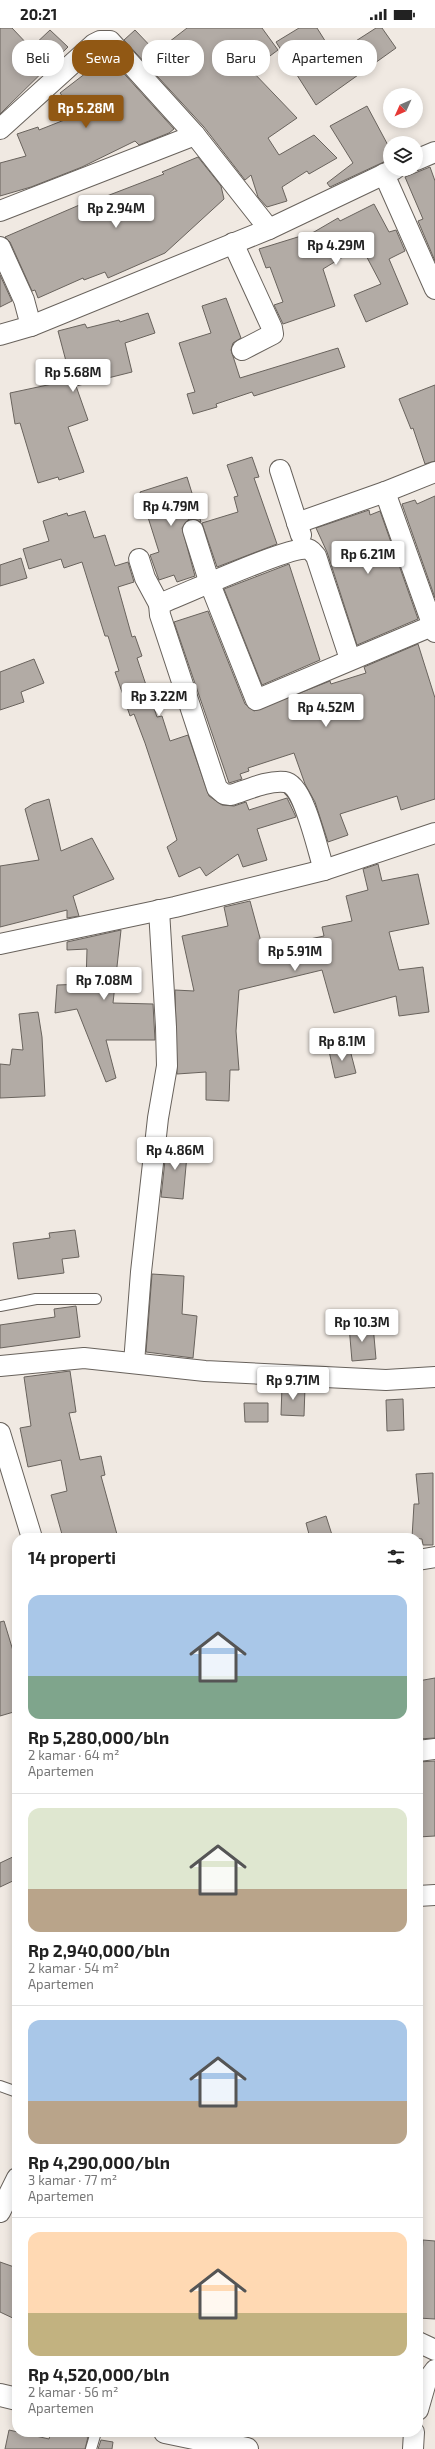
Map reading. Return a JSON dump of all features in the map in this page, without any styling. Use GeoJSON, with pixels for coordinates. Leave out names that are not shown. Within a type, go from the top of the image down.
{"type":"FeatureCollection","features":[{"type":"Feature","properties":{"kind":"street"},"geometry":{"type":"LineString","coordinates":[[0,129],[94,44],[105,40],[110,41],[195,136],[270,228]]}},
{"type":"Feature","properties":{"kind":"street"},"geometry":{"type":"LineString","coordinates":[[0,211],[195,136]]}},
{"type":"Feature","properties":{"kind":"street"},"geometry":{"type":"LineString","coordinates":[[423,157],[435,152]]}},
{"type":"Feature","properties":{"kind":"street"},"geometry":{"type":"LineString","coordinates":[[0,335],[31,326],[270,228],[383,175]]}},
{"type":"Feature","properties":{"kind":"street"},"geometry":{"type":"LineString","coordinates":[[392,176],[435,289]]}},
{"type":"Feature","properties":{"kind":"street"},"geometry":{"type":"LineString","coordinates":[[233,243],[272,328],[273,334],[270,338],[242,350]]}},
{"type":"Feature","properties":{"kind":"street"},"geometry":{"type":"LineString","coordinates":[[0,247],[24,300],[31,326]]}},
{"type":"Feature","properties":{"kind":"street"},"geometry":{"type":"LineString","coordinates":[[280,470],[298,522],[305,548]]}},
{"type":"Feature","properties":{"kind":"street"},"geometry":{"type":"LineString","coordinates":[[298,522],[385,492],[435,472]]}},
{"type":"Feature","properties":{"kind":"street"},"geometry":{"type":"LineString","coordinates":[[194,530],[210,584],[256,700],[350,659],[434,629],[385,492]]}},
{"type":"Feature","properties":{"kind":"street"},"geometry":{"type":"LineString","coordinates":[[159,604],[281,555],[305,548],[310,550],[316,556],[350,659]]}},
{"type":"Feature","properties":{"kind":"street"},"geometry":{"type":"LineString","coordinates":[[138,559],[145,578],[159,604],[160,615],[217,788],[224,794],[231,795],[276,782],[287,782],[293,785],[298,790],[304,805],[324,870]]}},
{"type":"Feature","properties":{"kind":"street"},"geometry":{"type":"LineString","coordinates":[[0,944],[159,910],[324,870],[434,837]]}},
{"type":"Feature","properties":{"kind":"street"},"geometry":{"type":"LineString","coordinates":[[134,1363],[153,1164],[166,1066],[166,1027],[159,910]]}},
{"type":"Feature","properties":{"kind":"street"},"geometry":{"type":"LineString","coordinates":[[0,1366],[84,1358],[205,1371],[386,1380],[435,1377]]}},
{"type":"Feature","properties":{"kind":"street"},"geometry":{"type":"LineString","coordinates":[[0,1437],[30,1533]]}},
{"type":"Feature","properties":{"kind":"street"},"geometry":{"type":"LineString","coordinates":[[423,1559],[435,1557]]}},
{"type":"Feature","properties":{"kind":"street"},"geometry":{"type":"LineString","coordinates":[[423,1751],[435,1749]]}},
{"type":"Feature","properties":{"kind":"street"},"geometry":{"type":"LineString","coordinates":[[423,1896],[435,1895]]}},
{"type":"Feature","properties":{"kind":"street"},"geometry":{"type":"LineString","coordinates":[[0,2212],[12,2188]]}},
{"type":"Feature","properties":{"kind":"street"},"geometry":{"type":"LineString","coordinates":[[423,2344],[435,2350]]}},
{"type":"Feature","properties":{"kind":"street"},"geometry":{"type":"LineString","coordinates":[[423,2392],[426,2382],[435,2370]]}},
{"type":"Feature","properties":{"kind":"street"},"geometry":{"type":"LineString","coordinates":[[0,2395],[12,2398]]}},
{"type":"Feature","properties":{"kind":"street"},"geometry":{"type":"LineString","coordinates":[[194,2437],[247,2449]]}},
{"type":"Feature","properties":{"kind":"street"},"geometry":{"type":"LineString","coordinates":[[413,2449],[414,2437]]}},
{"type":"Feature","properties":{"kind":"lane"},"geometry":{"type":"LineString","coordinates":[[0,1306],[36,1299],[96,1299]]}},
{"type":"Feature","properties":{"kind":"lane"},"geometry":{"type":"LineString","coordinates":[[0,2086],[12,2090]]}},
{"type":"Feature","properties":{"kind":"lane"},"geometry":{"type":"LineString","coordinates":[[92,2449],[95,2437]]}},
{"type":"Feature","properties":{"kind":"building"},"geometry":{"type":"Polygon","coordinates":[[[0,28],[12,28],[23,40],[12,40],[12,76],[39,76],[0,114],[0,28]]]}},
{"type":"Feature","properties":{"kind":"building"},"geometry":{"type":"Polygon","coordinates":[[[187,28],[262,28],[278,50],[270,56],[270,40],[212,40],[212,76],[257,76],[297,118],[268,138],[279,155],[314,135],[337,158],[309,174],[307,171],[282,187],[287,201],[267,207],[258,197],[251,175],[245,180],[204,127],[157,76],[204,76],[204,40],[172,40],[187,28]]]}},
{"type":"Feature","properties":{"kind":"building"},"geometry":{"type":"Polygon","coordinates":[[[299,28],[317,28],[325,40],[279,40],[299,28]]]}},
{"type":"Feature","properties":{"kind":"building"},"geometry":{"type":"Polygon","coordinates":[[[376,28],[382,28],[396,48],[377,62],[377,40],[357,40],[376,28]]]}},
{"type":"Feature","properties":{"kind":"building"},"geometry":{"type":"Polygon","coordinates":[[[50,30],[61,40],[39,40],[50,30]]]}},
{"type":"Feature","properties":{"kind":"building"},"geometry":{"type":"Polygon","coordinates":[[[135,30],[145,40],[142,40],[142,60],[134,51],[134,40],[124,40],[135,30]]]}},
{"type":"Feature","properties":{"kind":"building"},"geometry":{"type":"Polygon","coordinates":[[[64,43],[68,47],[64,51],[64,43]]]}},
{"type":"Feature","properties":{"kind":"building"},"geometry":{"type":"Polygon","coordinates":[[[82,76],[126,76],[174,129],[169,133],[139,145],[135,141],[82,167],[31,187],[0,196],[0,163],[26,156],[17,134],[38,127],[39,130],[77,115],[60,93],[82,76]]]}},
{"type":"Feature","properties":{"kind":"building"},"geometry":{"type":"Polygon","coordinates":[[[298,76],[357,76],[316,105],[298,76]]]}},
{"type":"Feature","properties":{"kind":"building"},"geometry":{"type":"Polygon","coordinates":[[[367,106],[383,136],[383,162],[330,187],[327,183],[353,163],[330,126],[367,106]]]}},
{"type":"Feature","properties":{"kind":"building"},"geometry":{"type":"Polygon","coordinates":[[[198,157],[221,186],[224,199],[165,253],[108,278],[105,272],[84,280],[83,278],[38,298],[35,290],[32,291],[10,242],[5,237],[98,197],[99,199],[164,174],[162,172],[198,157]]]}},
{"type":"Feature","properties":{"kind":"building"},"geometry":{"type":"Polygon","coordinates":[[[430,167],[435,181],[435,261],[418,221],[423,219],[405,177],[423,176],[423,170],[430,167]]]}},
{"type":"Feature","properties":{"kind":"building"},"geometry":{"type":"Polygon","coordinates":[[[374,204],[389,232],[396,230],[405,251],[389,259],[408,304],[366,322],[354,295],[381,284],[361,246],[323,269],[335,306],[283,324],[274,305],[283,302],[270,267],[266,268],[259,249],[314,232],[338,218],[340,221],[374,204]]]}},
{"type":"Feature","properties":{"kind":"building"},"geometry":{"type":"Polygon","coordinates":[[[0,275],[12,301],[0,307],[0,275]]]}},
{"type":"Feature","properties":{"kind":"building"},"geometry":{"type":"Polygon","coordinates":[[[226,298],[241,338],[233,343],[231,350],[240,378],[338,348],[345,367],[254,396],[252,392],[216,404],[217,407],[193,414],[187,394],[195,392],[179,343],[211,333],[202,306],[226,298]]]}},
{"type":"Feature","properties":{"kind":"building"},"geometry":{"type":"Polygon","coordinates":[[[148,313],[155,333],[125,343],[132,372],[76,386],[88,420],[68,427],[84,472],[59,480],[58,477],[38,483],[20,423],[15,424],[10,393],[71,380],[58,331],[85,324],[87,328],[119,320],[120,322],[148,313]]]}},
{"type":"Feature","properties":{"kind":"building"},"geometry":{"type":"Polygon","coordinates":[[[435,385],[435,461],[425,464],[413,428],[411,429],[399,399],[435,385]]]}},
{"type":"Feature","properties":{"kind":"building"},"geometry":{"type":"Polygon","coordinates":[[[252,457],[259,477],[254,478],[277,544],[217,567],[202,523],[238,512],[234,497],[238,496],[227,465],[252,457]]]}},
{"type":"Feature","properties":{"kind":"building"},"geometry":{"type":"Polygon","coordinates":[[[187,477],[201,522],[189,519],[182,528],[195,576],[177,582],[174,575],[159,580],[150,555],[159,552],[140,492],[187,477]]]}},
{"type":"Feature","properties":{"kind":"building"},"geometry":{"type":"Polygon","coordinates":[[[435,496],[435,598],[402,504],[415,500],[417,504],[435,496]]]}},
{"type":"Feature","properties":{"kind":"building"},"geometry":{"type":"Polygon","coordinates":[[[369,510],[370,515],[380,511],[418,619],[357,645],[327,552],[316,528],[369,510]]]}},
{"type":"Feature","properties":{"kind":"building"},"geometry":{"type":"Polygon","coordinates":[[[85,511],[94,538],[105,535],[115,566],[128,562],[134,582],[118,587],[132,637],[135,636],[142,656],[137,658],[147,688],[157,717],[162,716],[170,741],[188,735],[209,796],[222,805],[234,806],[246,802],[249,810],[287,798],[296,817],[257,829],[267,860],[243,867],[238,854],[206,876],[200,867],[179,877],[167,847],[177,840],[134,714],[130,716],[115,672],[119,671],[108,636],[105,636],[82,562],[64,568],[61,559],[29,569],[23,549],[49,541],[43,521],[67,513],[68,516],[85,511]]]}},
{"type":"Feature","properties":{"kind":"building"},"geometry":{"type":"Polygon","coordinates":[[[21,558],[27,578],[0,586],[0,565],[21,558]]]}},
{"type":"Feature","properties":{"kind":"building"},"geometry":{"type":"Polygon","coordinates":[[[289,564],[320,660],[262,685],[224,589],[289,564]]]}},
{"type":"Feature","properties":{"kind":"building"},"geometry":{"type":"Polygon","coordinates":[[[208,611],[245,704],[254,711],[330,681],[331,684],[366,673],[364,667],[418,644],[435,698],[435,799],[401,810],[397,796],[340,814],[348,835],[328,842],[315,802],[305,784],[294,753],[248,768],[249,771],[240,774],[242,779],[229,783],[174,622],[208,611]]]}},
{"type":"Feature","properties":{"kind":"building"},"geometry":{"type":"Polygon","coordinates":[[[34,659],[44,683],[21,692],[24,702],[0,710],[0,672],[34,659]]]}},
{"type":"Feature","properties":{"kind":"building"},"geometry":{"type":"Polygon","coordinates":[[[49,799],[61,851],[92,838],[114,879],[73,896],[79,916],[67,918],[67,910],[0,927],[0,866],[39,860],[25,809],[33,804],[49,799]]]}},
{"type":"Feature","properties":{"kind":"building"},"geometry":{"type":"Polygon","coordinates":[[[378,864],[382,881],[418,874],[429,924],[389,932],[399,970],[423,967],[429,1012],[399,1016],[396,996],[334,1013],[322,970],[239,990],[236,1031],[239,1070],[230,1070],[229,1101],[206,1100],[206,1072],[177,1074],[175,990],[194,991],[182,936],[228,926],[224,907],[250,901],[263,949],[324,936],[322,927],[352,921],[346,896],[368,890],[363,869],[378,864]]]}},
{"type":"Feature","properties":{"kind":"building"},"geometry":{"type":"Polygon","coordinates":[[[121,930],[113,1003],[153,1004],[155,1040],[106,1040],[116,1078],[106,1082],[77,1009],[55,1013],[57,985],[86,984],[87,949],[67,950],[67,942],[121,930]]]}},
{"type":"Feature","properties":{"kind":"building"},"geometry":{"type":"Polygon","coordinates":[[[38,1012],[42,1037],[45,1096],[0,1098],[0,1064],[10,1065],[12,1049],[23,1050],[19,1014],[38,1012]]]}},
{"type":"Feature","properties":{"kind":"building"},"geometry":{"type":"Polygon","coordinates":[[[349,1046],[356,1073],[335,1078],[329,1051],[349,1046]]]}},
{"type":"Feature","properties":{"kind":"building"},"geometry":{"type":"Polygon","coordinates":[[[167,1142],[188,1144],[183,1199],[161,1197],[167,1142]]]}},
{"type":"Feature","properties":{"kind":"building"},"geometry":{"type":"Polygon","coordinates":[[[75,1230],[79,1257],[62,1259],[64,1273],[18,1279],[13,1243],[50,1238],[49,1233],[75,1230]]]}},
{"type":"Feature","properties":{"kind":"building"},"geometry":{"type":"Polygon","coordinates":[[[152,1274],[184,1276],[182,1314],[197,1316],[193,1358],[146,1352],[152,1274]]]}},
{"type":"Feature","properties":{"kind":"building"},"geometry":{"type":"Polygon","coordinates":[[[76,1306],[80,1337],[0,1348],[0,1325],[55,1317],[54,1309],[76,1306]]]}},
{"type":"Feature","properties":{"kind":"building"},"geometry":{"type":"Polygon","coordinates":[[[373,1325],[376,1359],[352,1361],[349,1326],[373,1325]]]}},
{"type":"Feature","properties":{"kind":"building"},"geometry":{"type":"Polygon","coordinates":[[[70,1371],[76,1412],[69,1413],[80,1460],[101,1456],[105,1475],[101,1476],[117,1533],[62,1533],[51,1495],[67,1491],[61,1460],[28,1467],[20,1428],[31,1426],[24,1377],[70,1371]]]}},
{"type":"Feature","properties":{"kind":"building"},"geometry":{"type":"Polygon","coordinates":[[[282,1386],[305,1387],[304,1416],[281,1415],[282,1386]]]}},
{"type":"Feature","properties":{"kind":"building"},"geometry":{"type":"Polygon","coordinates":[[[403,1399],[404,1430],[387,1431],[386,1400],[403,1399]]]}},
{"type":"Feature","properties":{"kind":"building"},"geometry":{"type":"Polygon","coordinates":[[[244,1403],[268,1403],[268,1422],[245,1422],[244,1403]]]}},
{"type":"Feature","properties":{"kind":"building"},"geometry":{"type":"Polygon","coordinates":[[[433,1473],[433,1545],[423,1545],[423,1533],[412,1533],[414,1504],[419,1504],[416,1474],[433,1473]]]}},
{"type":"Feature","properties":{"kind":"building"},"geometry":{"type":"Polygon","coordinates":[[[326,1516],[331,1533],[309,1533],[306,1523],[326,1516]]]}},
{"type":"Feature","properties":{"kind":"building"},"geometry":{"type":"Polygon","coordinates":[[[4,1621],[12,1647],[12,1712],[0,1716],[0,1622],[4,1621]]]}},
{"type":"Feature","properties":{"kind":"building"},"geometry":{"type":"Polygon","coordinates":[[[435,1678],[435,1738],[423,1739],[423,1680],[435,1678]]]}},
{"type":"Feature","properties":{"kind":"building"},"geometry":{"type":"Polygon","coordinates":[[[435,1761],[435,1836],[423,1837],[423,1762],[435,1761]]]}},
{"type":"Feature","properties":{"kind":"building"},"geometry":{"type":"Polygon","coordinates":[[[12,1857],[12,1881],[0,1887],[0,1863],[12,1857]]]}},
{"type":"Feature","properties":{"kind":"building"},"geometry":{"type":"Polygon","coordinates":[[[423,2240],[435,2241],[435,2319],[423,2318],[423,2240]]]}},
{"type":"Feature","properties":{"kind":"building"},"geometry":{"type":"Polygon","coordinates":[[[0,2262],[12,2266],[12,2318],[0,2312],[0,2262]]]}},
{"type":"Feature","properties":{"kind":"building"},"geometry":{"type":"Polygon","coordinates":[[[9,2430],[12,2431],[12,2437],[40,2437],[49,2439],[50,2437],[88,2437],[85,2449],[5,2449],[9,2430]]]}},
{"type":"Feature","properties":{"kind":"building"},"geometry":{"type":"Polygon","coordinates":[[[101,2440],[113,2442],[112,2449],[98,2449],[101,2440]]]}}]}
